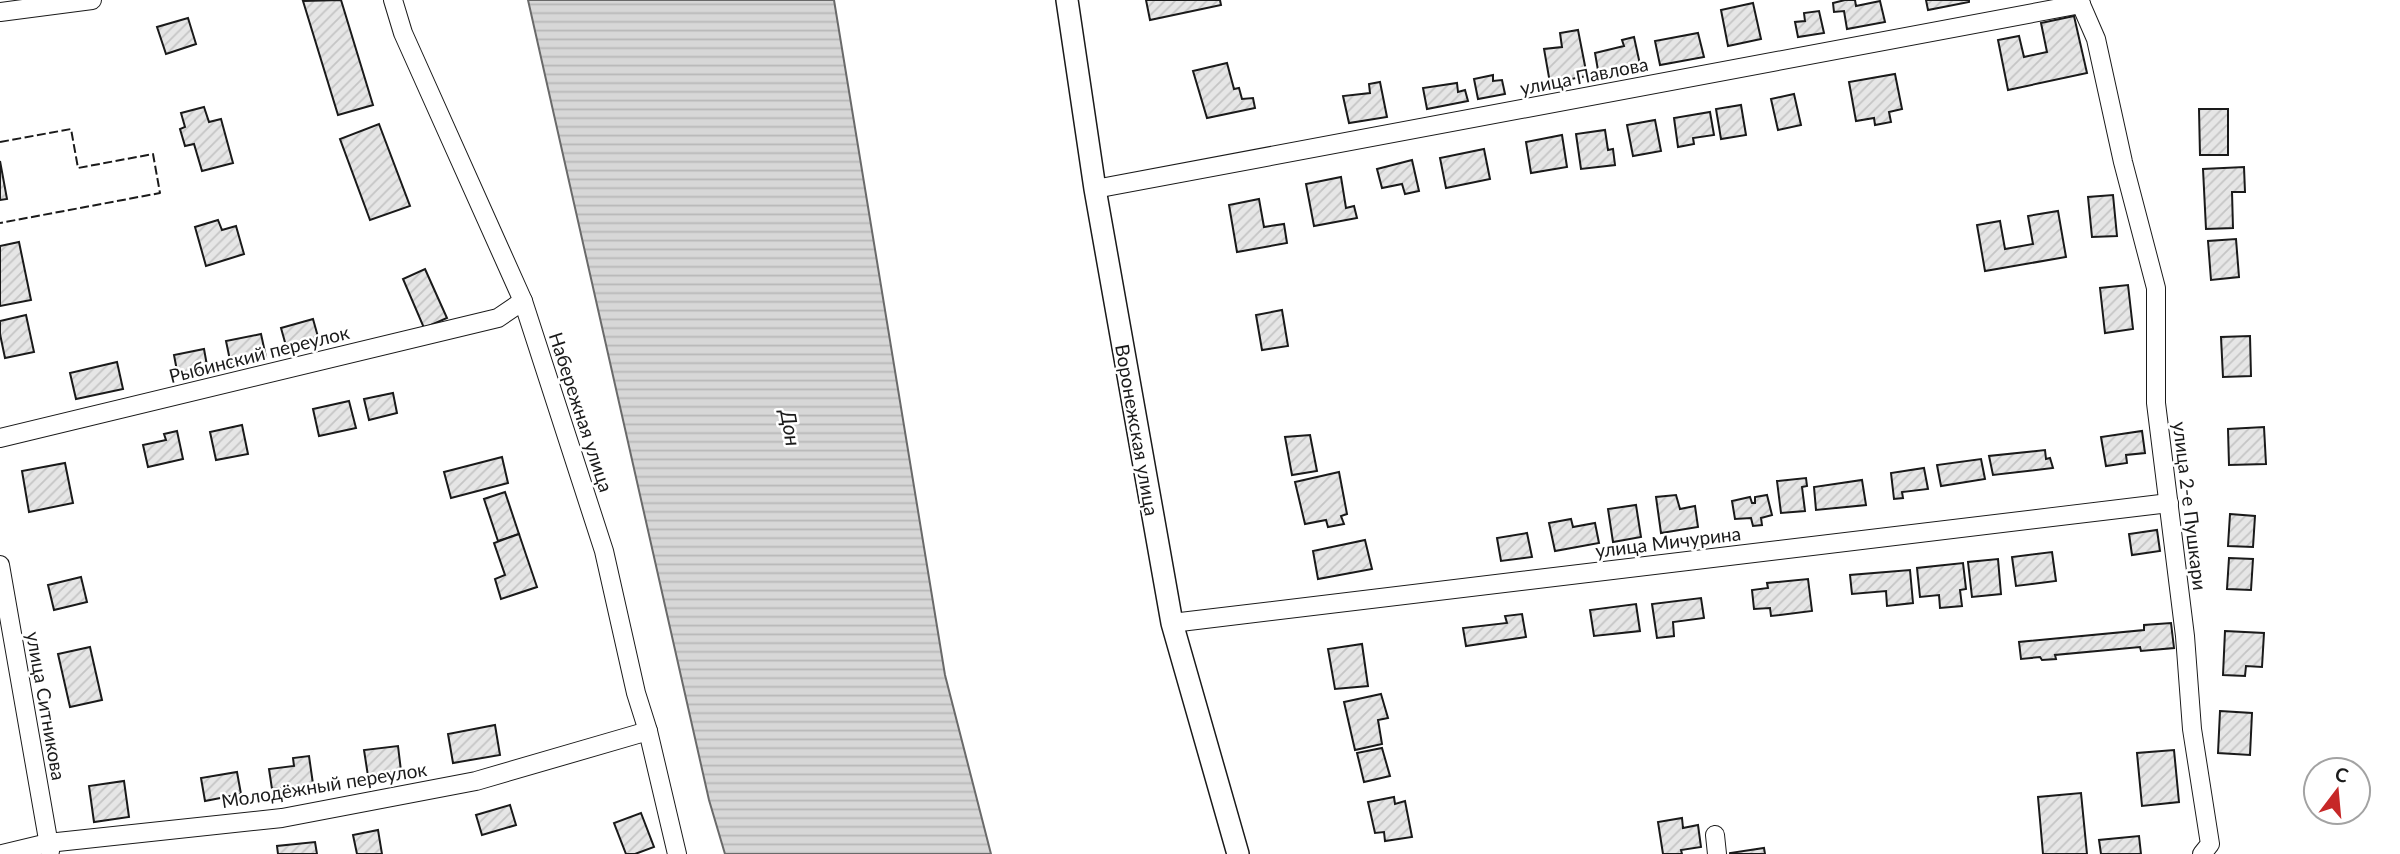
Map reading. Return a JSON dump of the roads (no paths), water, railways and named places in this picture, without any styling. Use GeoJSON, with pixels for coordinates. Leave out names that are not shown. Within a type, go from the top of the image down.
{"type":"FeatureCollection","features":[{"type":"Feature","properties":{"kind":"street"},"geometry":{"type":"LineString","coordinates":[[0,12],[92,0]]}},
{"type":"Feature","properties":{"kind":"street","name":"Набережная улица"},"geometry":{"type":"LineString","coordinates":[[393,0],[403,33],[523,301],[604,551],[636,693],[648,731],[677,854]]}},
{"type":"Feature","properties":{"kind":"street","name":"Воронежская улица"},"geometry":{"type":"LineString","coordinates":[[1067,0],[1095,189],[1172,623],[1238,854]]}},
{"type":"Feature","properties":{"kind":"street","name":"улица Павлова"},"geometry":{"type":"LineString","coordinates":[[1095,189],[2080,2]]}},
{"type":"Feature","properties":{"kind":"street","name":"улица 2-е Пушкари"},"geometry":{"type":"LineString","coordinates":[[2080,2],[2096,39],[2123,162],[2156,288],[2156,403],[2185,636],[2192,729],[2210,844],[2202,854]]}},
{"type":"Feature","properties":{"kind":"street","name":"Рыбинский переулок"},"geometry":{"type":"LineString","coordinates":[[0,439],[498,318],[523,301]]}},
{"type":"Feature","properties":{"kind":"street","name":"улица Мичурина"},"geometry":{"type":"LineString","coordinates":[[1172,623],[2169,503]]}},
{"type":"Feature","properties":{"kind":"street","name":"улица Ситникова"},"geometry":{"type":"LineString","coordinates":[[0,565],[49,848]]}},
{"type":"Feature","properties":{"kind":"street","name":"Молодёжный переулок"},"geometry":{"type":"LineString","coordinates":[[2,854],[282,818],[476,780],[648,731]]}},
{"type":"Feature","properties":{"kind":"street"},"geometry":{"type":"LineString","coordinates":[[1715,835],[1717,854]]}},
{"type":"Feature","properties":{"kind":"water","name":"Дон"},"geometry":{"type":"Polygon","coordinates":[[[528,0],[834,0],[945,675],[991,854],[725,854],[709,800],[528,0]]]}}]}
